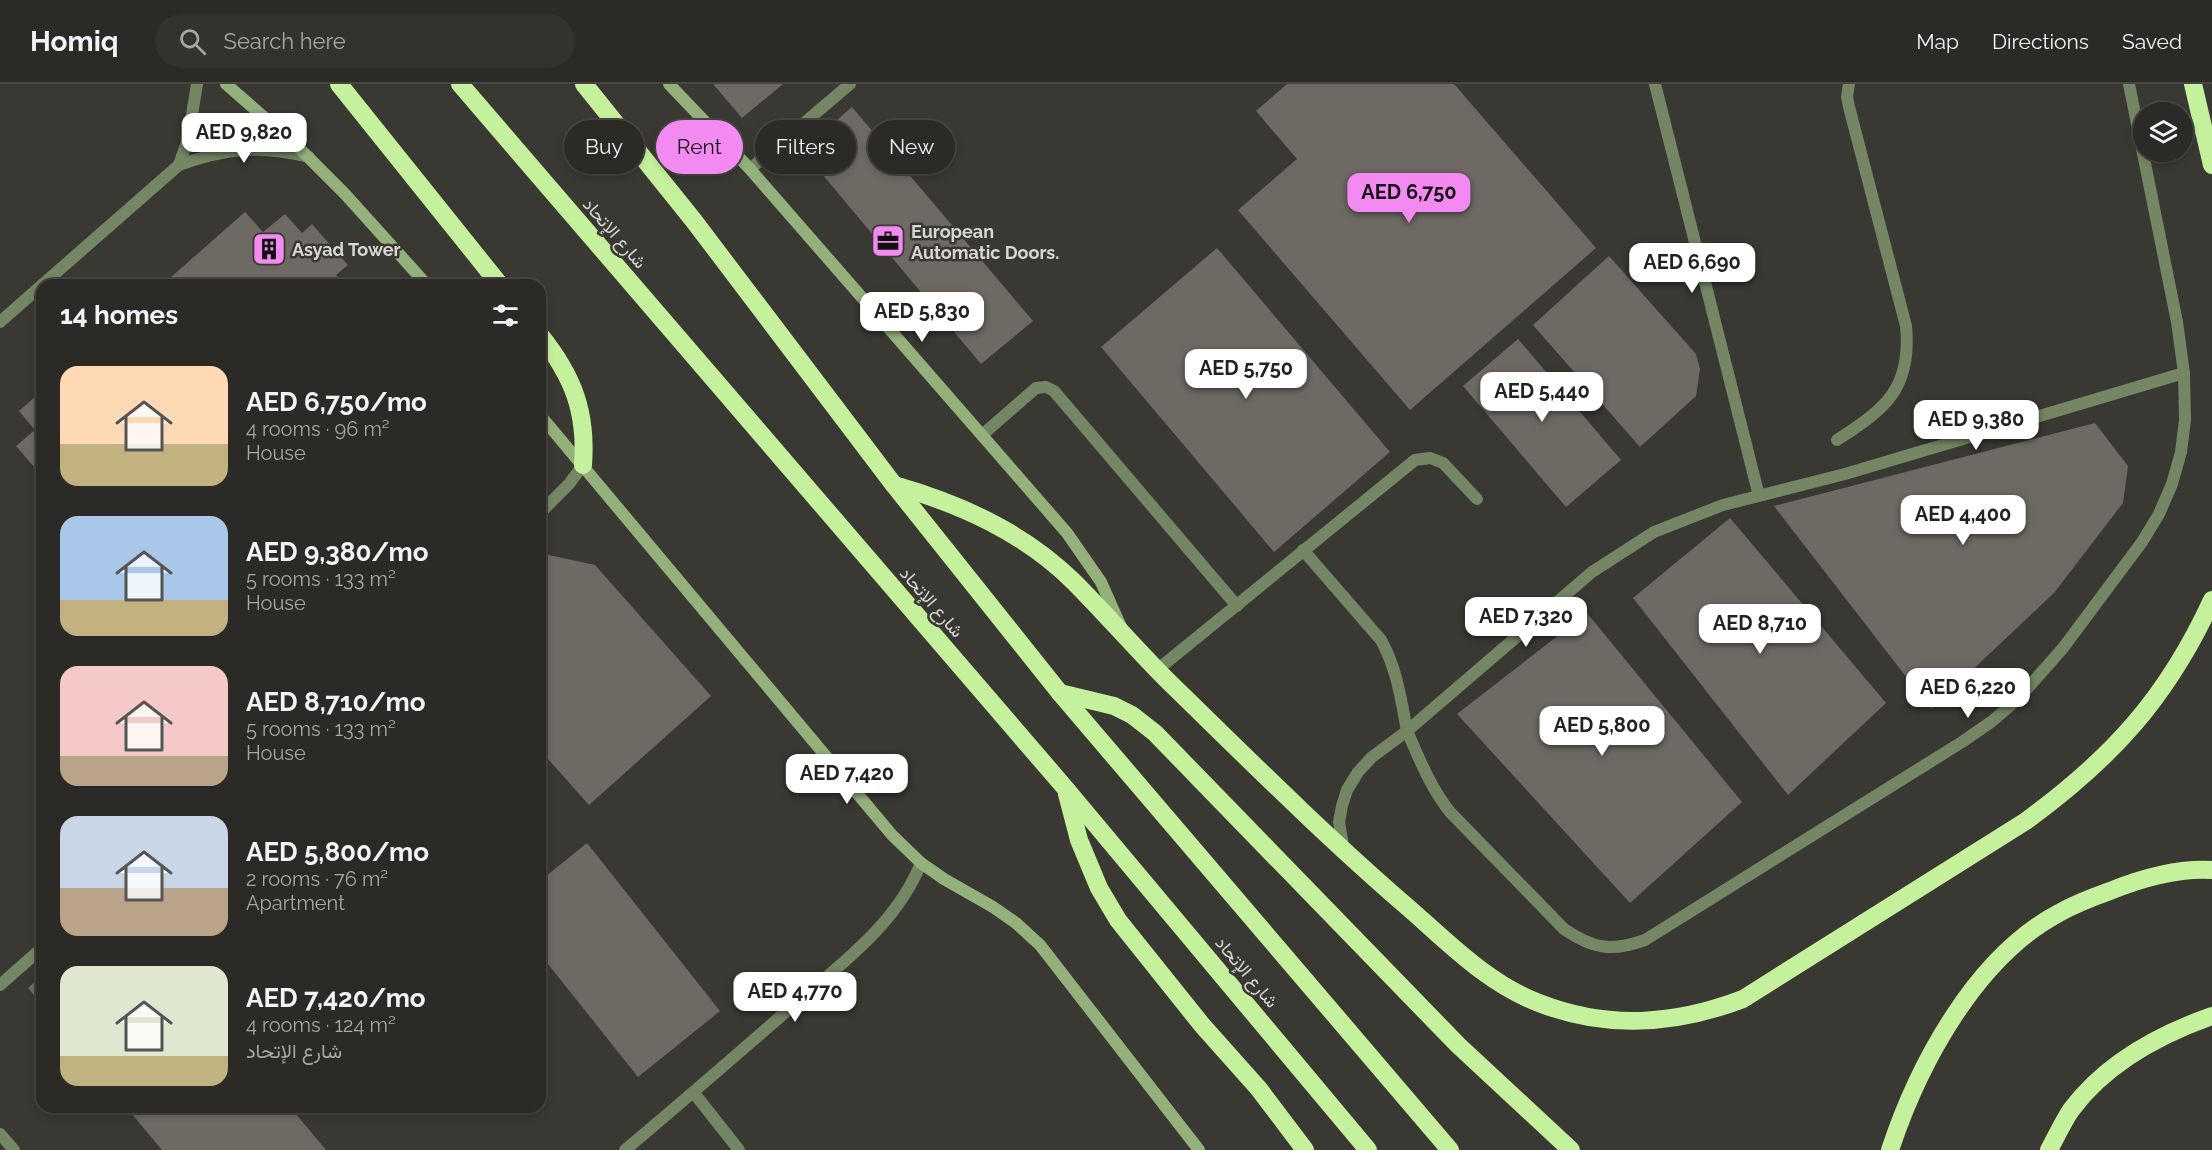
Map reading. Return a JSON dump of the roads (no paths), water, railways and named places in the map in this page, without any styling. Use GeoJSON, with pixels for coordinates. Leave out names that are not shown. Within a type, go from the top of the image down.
{"type":"FeatureCollection","features":[{"type":"Feature","properties":{"kind":"highway"},"geometry":{"type":"LineString","coordinates":[[339,84],[495,279]]}},
{"type":"Feature","properties":{"kind":"highway","name":"شارع الإتحاد"},"geometry":{"type":"LineString","coordinates":[[460,84],[1066,789],[1368,1150]]}},
{"type":"Feature","properties":{"kind":"highway"},"geometry":{"type":"LineString","coordinates":[[584,84],[694,221],[894,485],[1060,693],[1450,1150]]}},
{"type":"Feature","properties":{"kind":"highway"},"geometry":{"type":"LineString","coordinates":[[2193,84],[2212,165]]}},
{"type":"Feature","properties":{"kind":"highway"},"geometry":{"type":"LineString","coordinates":[[546,344],[567,374],[577,396],[583,420],[585,444],[583,465]]}},
{"type":"Feature","properties":{"kind":"highway"},"geometry":{"type":"LineString","coordinates":[[894,485],[958,506],[1017,537],[1046,558],[1072,580],[1157,669],[1344,852],[1474,966],[1505,987],[1538,1003],[1572,1014],[1609,1020],[1643,1022],[1678,1019],[1711,1011],[1743,999],[2026,821],[2068,790],[2107,755],[2141,717],[2172,675],[2198,631],[2212,600]]}},
{"type":"Feature","properties":{"kind":"highway"},"geometry":{"type":"LineString","coordinates":[[1060,693],[1114,706],[1132,715],[1155,733],[1458,1046],[1571,1150]]}},
{"type":"Feature","properties":{"kind":"highway"},"geometry":{"type":"LineString","coordinates":[[1066,789],[1079,840],[1099,888],[1118,920],[1202,1025],[1259,1089],[1305,1150]]}},
{"type":"Feature","properties":{"kind":"highway"},"geometry":{"type":"LineString","coordinates":[[1890,1150],[1910,1097],[1940,1038],[1969,993],[2002,957],[2032,931],[2058,913],[2095,896],[2132,882],[2172,872],[2212,870]]}},
{"type":"Feature","properties":{"kind":"highway"},"geometry":{"type":"LineString","coordinates":[[2049,1150],[2071,1110],[2106,1073],[2143,1045],[2185,1025],[2212,1016]]}},
{"type":"Feature","properties":{"kind":"main road"},"geometry":{"type":"LineString","coordinates":[[226,84],[309,158],[345,194],[422,279]]}},
{"type":"Feature","properties":{"kind":"main road"},"geometry":{"type":"LineString","coordinates":[[669,84],[750,169],[1067,533],[1101,582],[1125,636]]}},
{"type":"Feature","properties":{"kind":"main road"},"geometry":{"type":"LineString","coordinates":[[546,423],[892,836],[944,879],[993,907],[1016,923],[1040,945],[1199,1150]]}},
{"type":"Feature","properties":{"kind":"street"},"geometry":{"type":"LineString","coordinates":[[179,165],[188,139],[197,84]]}},
{"type":"Feature","properties":{"kind":"street"},"geometry":{"type":"LineString","coordinates":[[750,169],[850,84]]}},
{"type":"Feature","properties":{"kind":"street"},"geometry":{"type":"LineString","coordinates":[[1655,84],[1758,496]]}},
{"type":"Feature","properties":{"kind":"street"},"geometry":{"type":"LineString","coordinates":[[1836,440],[1869,420],[1893,394],[1906,362],[1907,344],[1906,326],[1849,106],[1847,97],[1849,84]]}},
{"type":"Feature","properties":{"kind":"street"},"geometry":{"type":"LineString","coordinates":[[1303,550],[1370,626],[1386,648],[1396,674],[1407,731],[1424,773],[1443,803],[1564,929],[1582,941],[1603,947],[1624,947],[1645,940],[1991,722],[2018,699],[2069,639],[2142,542],[2159,514],[2172,484],[2181,452],[2185,420],[2184,373],[2177,322],[2129,84]]}},
{"type":"Feature","properties":{"kind":"street"},"geometry":{"type":"LineString","coordinates":[[49,279],[179,165],[230,150],[256,148],[283,151],[309,158]]}},
{"type":"Feature","properties":{"kind":"street"},"geometry":{"type":"LineString","coordinates":[[0,322],[36,290]]}},
{"type":"Feature","properties":{"kind":"street"},"geometry":{"type":"LineString","coordinates":[[1344,852],[1339,822],[1347,790],[1358,772],[1372,757],[1407,731],[1592,572],[1654,532],[1723,505],[1845,474],[2184,373]]}},
{"type":"Feature","properties":{"kind":"street"},"geometry":{"type":"LineString","coordinates":[[982,435],[1036,388],[1046,387],[1054,391],[1237,606]]}},
{"type":"Feature","properties":{"kind":"street"},"geometry":{"type":"LineString","coordinates":[[1157,669],[1415,460],[1430,458],[1443,463],[1477,499]]}},
{"type":"Feature","properties":{"kind":"street"},"geometry":{"type":"LineString","coordinates":[[546,507],[569,484],[583,465]]}},
{"type":"Feature","properties":{"kind":"street"},"geometry":{"type":"LineString","coordinates":[[625,1150],[872,935],[904,898],[921,862]]}},
{"type":"Feature","properties":{"kind":"street"},"geometry":{"type":"LineString","coordinates":[[0,985],[36,953]]}},
{"type":"Feature","properties":{"kind":"street"},"geometry":{"type":"LineString","coordinates":[[693,1093],[739,1150]]}},
{"type":"Feature","properties":{"kind":"street"},"geometry":{"type":"LineString","coordinates":[[0,1134],[13,1150]]}},
{"type":"Feature","properties":{"kind":"place","name":"European Automatic Doors."},"geometry":{"type":"Point","coordinates":[888,241]}},
{"type":"Feature","properties":{"kind":"place","name":"Asyad Tower"},"geometry":{"type":"Point","coordinates":[269,249]}}]}
